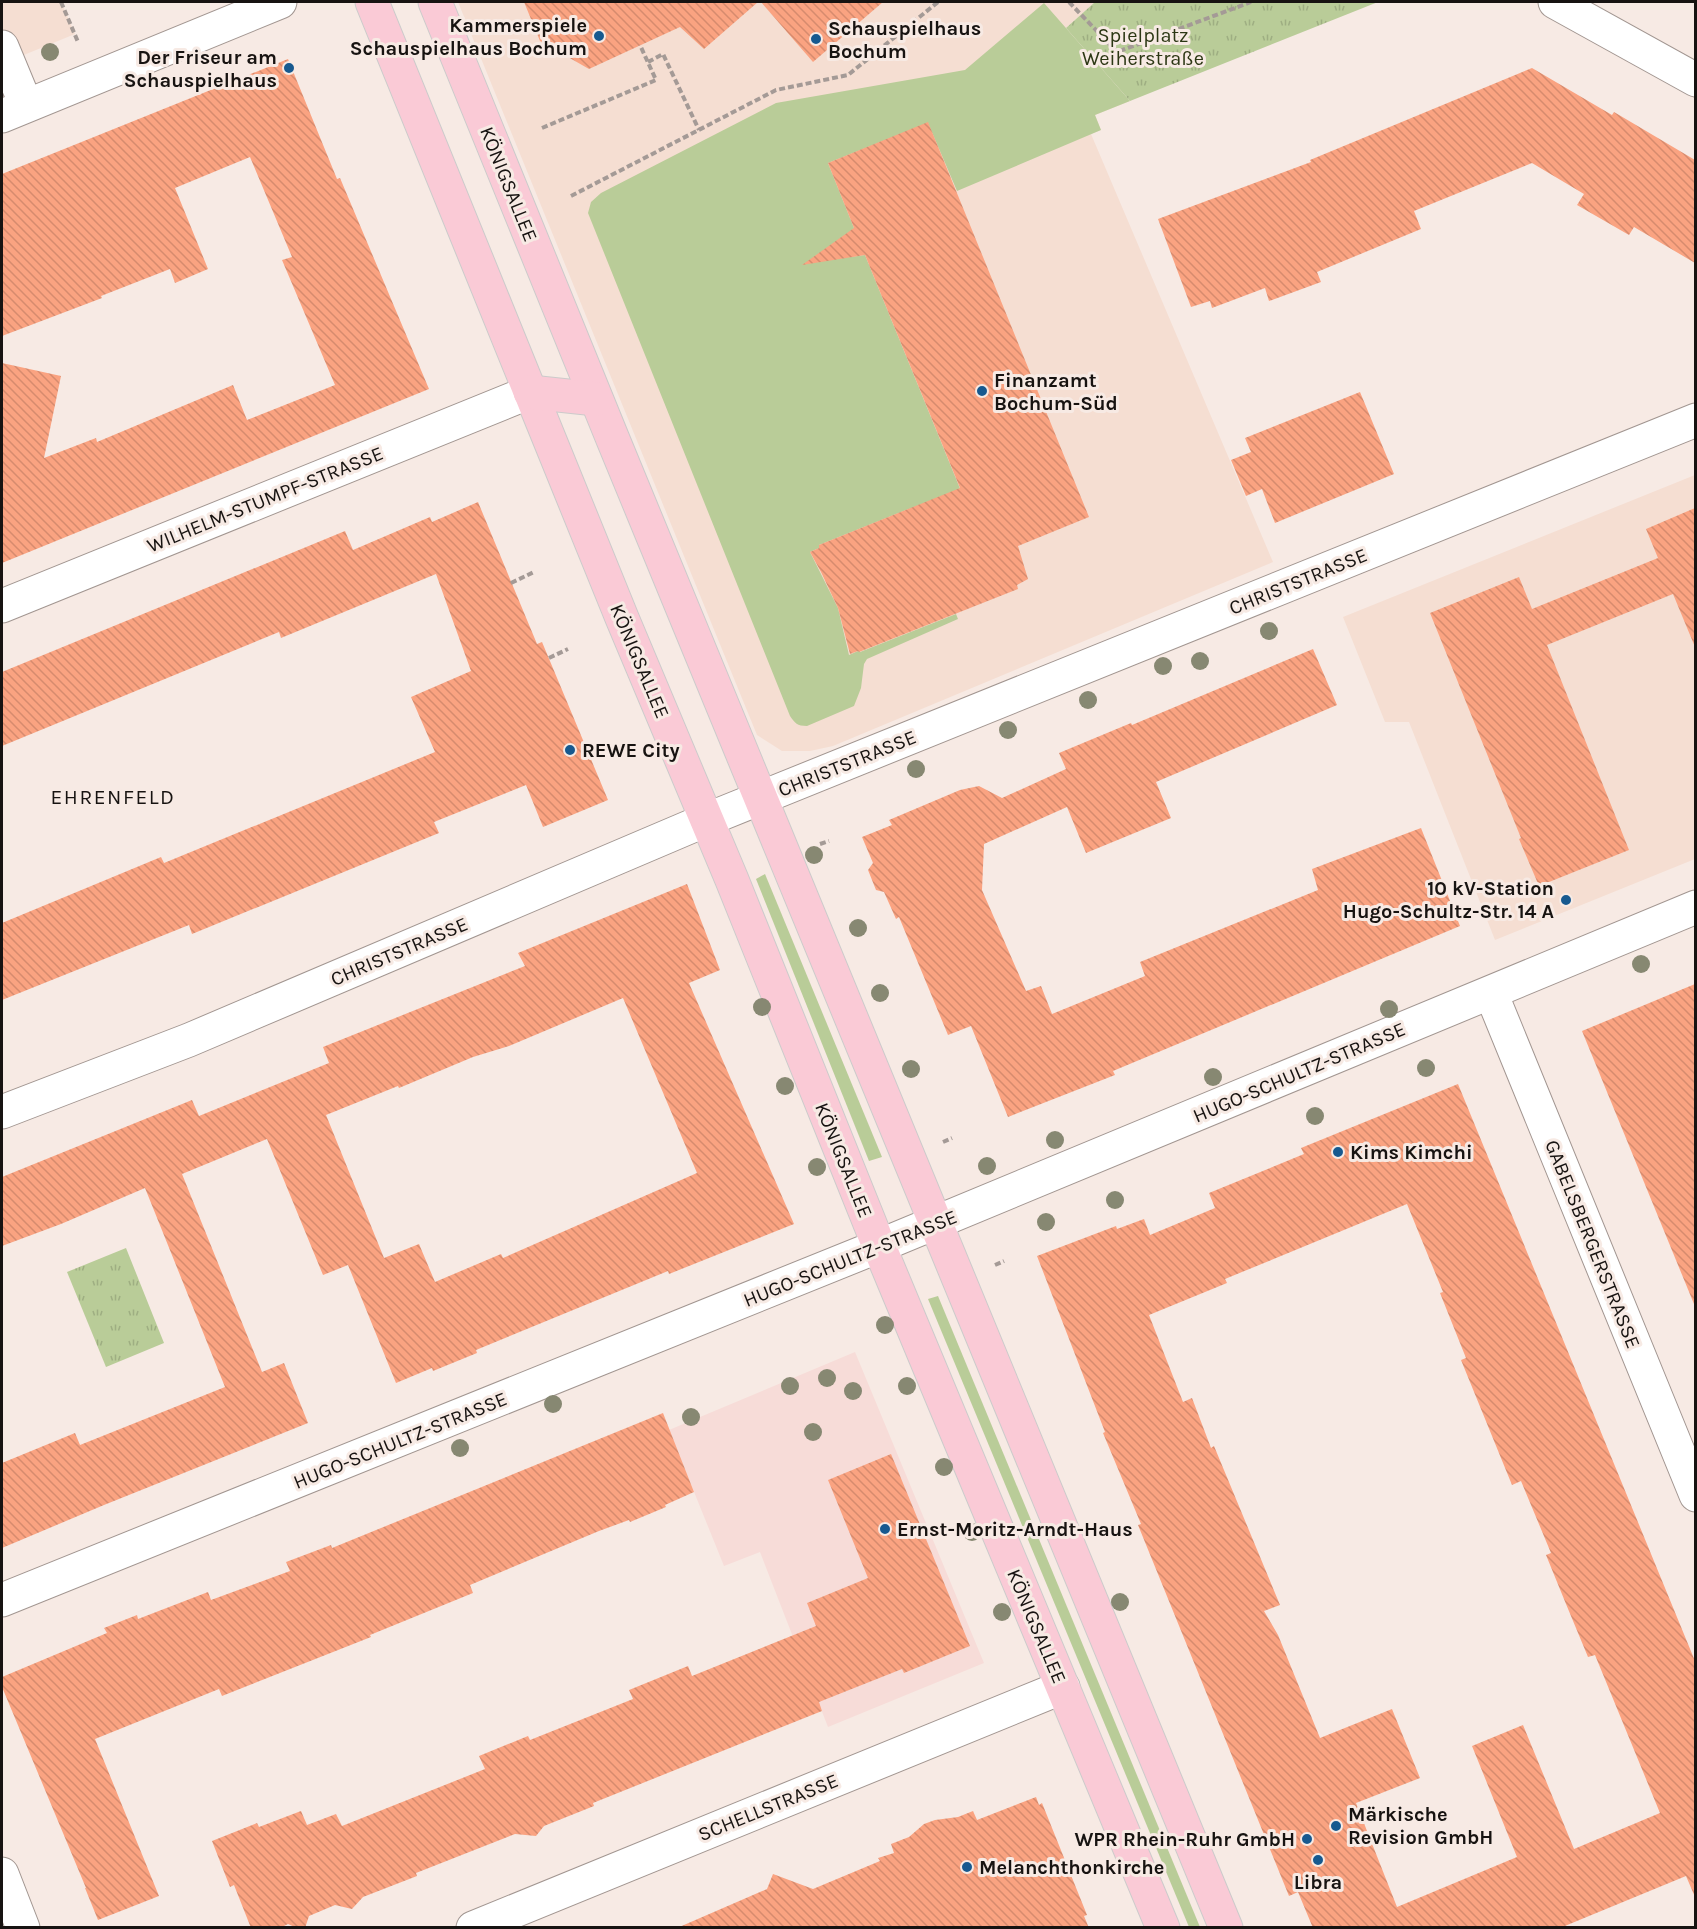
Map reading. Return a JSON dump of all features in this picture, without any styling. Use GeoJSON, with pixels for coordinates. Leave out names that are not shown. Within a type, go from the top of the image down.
{"type":"FeatureCollection","features":[{"type":"Feature","properties":{"kind":"main road","name":"KÖNIGSALLEE"},"geometry":{"type":"LineString","coordinates":[[372,2],[879,1246],[1163,1928]]}},
{"type":"Feature","properties":{"kind":"main road","name":"KÖNIGSALLEE"},"geometry":{"type":"LineString","coordinates":[[435,2],[933,1223],[1226,1928]]}},
{"type":"Feature","properties":{"kind":"main road"},"geometry":{"type":"LineString","coordinates":[[530,392],[596,399]]}},
{"type":"Feature","properties":{"kind":"street"},"geometry":{"type":"LineString","coordinates":[[2,47],[14,110],[280,2]]}},
{"type":"Feature","properties":{"kind":"street"},"geometry":{"type":"LineString","coordinates":[[1555,2],[1695,80]]}},
{"type":"Feature","properties":{"kind":"street","name":"WILHELM-STUMPF-STRASSE"},"geometry":{"type":"LineString","coordinates":[[2,606],[530,392]]}},
{"type":"Feature","properties":{"kind":"street","name":"CHRISTSTRASSE"},"geometry":{"type":"LineString","coordinates":[[2,1112],[189,1040],[706,820],[1695,420]]}},
{"type":"Feature","properties":{"kind":"street","name":"HUGO-SCHULTZ-STRASSE"},"geometry":{"type":"LineString","coordinates":[[2,1600],[879,1246],[1695,907]]}},
{"type":"Feature","properties":{"kind":"street","name":"GABELSBERGERSTRASSE"},"geometry":{"type":"LineString","coordinates":[[1491,993],[1695,1496]]}},
{"type":"Feature","properties":{"kind":"street","name":"SCHELLSTRASSE"},"geometry":{"type":"LineString","coordinates":[[473,1928],[1063,1687]]}},
{"type":"Feature","properties":{"kind":"street"},"geometry":{"type":"LineString","coordinates":[[2,1874],[23,1928]]}},
{"type":"Feature","properties":{"kind":"path"},"geometry":{"type":"LineString","coordinates":[[570,196],[776,90],[848,75],[938,2]]}},
{"type":"Feature","properties":{"kind":"path"},"geometry":{"type":"LineString","coordinates":[[1069,2],[1117,52],[1251,2]]}},
{"type":"Feature","properties":{"kind":"path"},"geometry":{"type":"LineString","coordinates":[[542,128],[656,80],[640,45]]}},
{"type":"Feature","properties":{"kind":"path"},"geometry":{"type":"LineString","coordinates":[[648,62],[663,54],[699,130]]}},
{"type":"Feature","properties":{"kind":"path"},"geometry":{"type":"LineString","coordinates":[[511,583],[534,572]]}},
{"type":"Feature","properties":{"kind":"path"},"geometry":{"type":"LineString","coordinates":[[549,658],[568,649]]}},
{"type":"Feature","properties":{"kind":"shaded area"},"geometry":{"type":"Polygon","coordinates":[[[2,2],[61,2],[75,34],[2,64],[2,2]]]}},
{"type":"Feature","properties":{"kind":"shaded area"},"geometry":{"type":"Polygon","coordinates":[[[458,2],[1095,2],[1066,28],[1130,101],[1095,115],[1101,130],[1091,134],[1273,562],[833,746],[810,751],[782,751],[757,735],[458,2]]]}},
{"type":"Feature","properties":{"kind":"shaded area"},"geometry":{"type":"Polygon","coordinates":[[[1695,475],[1695,859],[1495,940],[1409,722],[1385,722],[1343,617],[1695,475]]]}},
{"type":"Feature","properties":{"kind":"shaded area"},"geometry":{"type":"Polygon","coordinates":[[[855,1352],[984,1663],[828,1727],[760,1552],[724,1566],[669,1430],[855,1352]]]}},
{"type":"Feature","properties":{"kind":"green space","name":"Spielplatz Weiherstraße"},"geometry":{"type":"Polygon","coordinates":[[[1095,2],[1378,2],[1130,101],[1066,28],[1095,2]]]}},
{"type":"Feature","properties":{"kind":"green space"},"geometry":{"type":"Polygon","coordinates":[[[1044,3],[1130,101],[1095,115],[1101,130],[957,191],[928,123],[828,163],[854,228],[850,257],[865,255],[961,491],[819,545],[819,548],[810,552],[838,608],[849,655],[956,614],[958,619],[867,659],[864,664],[861,688],[854,706],[807,726],[799,725],[790,716],[588,213],[591,202],[601,193],[776,103],[965,70],[1044,3]]]}},
{"type":"Feature","properties":{"kind":"green space"},"geometry":{"type":"Polygon","coordinates":[[[765,874],[882,1157],[869,1161],[756,879],[765,874]]]}},
{"type":"Feature","properties":{"kind":"green space"},"geometry":{"type":"Polygon","coordinates":[[[126,1248],[164,1343],[106,1367],[67,1272],[126,1248]]]}},
{"type":"Feature","properties":{"kind":"green space"},"geometry":{"type":"Polygon","coordinates":[[[938,1296],[1200,1927],[1189,1927],[928,1299],[938,1296]]]}},
{"type":"Feature","properties":{"kind":"building","name":"Kammerspiele Schauspielhaus Bochum"},"geometry":{"type":"Polygon","coordinates":[[[524,2],[758,2],[704,49],[680,27],[589,69],[540,41],[524,2]]]}},
{"type":"Feature","properties":{"kind":"building","name":"Schauspielhaus Bochum"},"geometry":{"type":"Polygon","coordinates":[[[761,2],[883,2],[813,62],[761,2]]]}},
{"type":"Feature","properties":{"kind":"building"},"geometry":{"type":"Polygon","coordinates":[[[288,59],[337,179],[340,178],[429,389],[2,563],[2,363],[61,376],[44,458],[96,438],[97,442],[233,385],[247,420],[335,385],[282,260],[292,257],[250,157],[175,188],[208,269],[175,283],[170,269],[2,336],[2,174],[288,59]]]}},
{"type":"Feature","properties":{"kind":"building"},"geometry":{"type":"Polygon","coordinates":[[[1532,68],[1612,115],[1614,112],[1695,160],[1695,263],[1634,227],[1629,235],[1577,205],[1584,194],[1532,163],[1414,211],[1421,229],[1317,272],[1321,282],[1269,301],[1265,288],[1212,308],[1210,301],[1191,307],[1158,219],[1311,162],[1310,160],[1532,68]]]}},
{"type":"Feature","properties":{"kind":"building"},"geometry":{"type":"Polygon","coordinates":[[[928,122],[1089,517],[1018,546],[1028,579],[1017,585],[1018,589],[850,654],[838,608],[810,552],[819,548],[819,545],[960,488],[865,255],[802,265],[854,228],[828,163],[928,122]]]}},
{"type":"Feature","properties":{"kind":"building"},"geometry":{"type":"Polygon","coordinates":[[[1360,392],[1394,474],[1275,523],[1262,489],[1246,496],[1231,460],[1251,452],[1245,438],[1360,392]]]}},
{"type":"Feature","properties":{"kind":"building"},"geometry":{"type":"Polygon","coordinates":[[[478,502],[537,644],[542,642],[608,800],[543,827],[526,785],[434,822],[439,833],[192,934],[189,925],[2,1000],[2,923],[161,857],[164,863],[435,752],[411,697],[471,671],[436,574],[281,638],[279,632],[2,746],[2,672],[345,531],[353,550],[430,517],[432,522],[478,502]]]}},
{"type":"Feature","properties":{"kind":"building"},"geometry":{"type":"Polygon","coordinates":[[[1695,508],[1695,647],[1673,594],[1547,645],[1629,850],[1539,886],[1430,613],[1519,577],[1532,609],[1658,558],[1646,529],[1695,508]]]}},
{"type":"Feature","properties":{"kind":"building"},"geometry":{"type":"Polygon","coordinates":[[[1313,649],[1337,705],[1156,782],[1171,818],[1086,853],[1067,807],[984,844],[982,890],[1026,991],[1041,986],[1052,1014],[1145,976],[1140,962],[1318,890],[1312,869],[1421,828],[1460,926],[1113,1071],[1115,1075],[1008,1117],[971,1026],[948,1035],[899,917],[896,919],[884,892],[876,890],[868,870],[873,863],[862,837],[892,825],[889,820],[960,790],[979,786],[1002,798],[1066,769],[1059,753],[1313,649]]]}},
{"type":"Feature","properties":{"kind":"building"},"geometry":{"type":"Polygon","coordinates":[[[687,884],[720,970],[689,983],[794,1224],[669,1274],[668,1271],[476,1350],[477,1353],[396,1383],[348,1265],[323,1275],[267,1139],[182,1174],[262,1372],[284,1363],[308,1423],[2,1548],[2,1463],[75,1433],[80,1445],[225,1387],[145,1188],[2,1246],[2,1177],[192,1100],[199,1116],[329,1063],[323,1047],[525,966],[518,953],[687,884]],[[623,998],[509,1046],[473,1057],[326,1115],[384,1258],[419,1244],[435,1282],[501,1254],[503,1258],[697,1173],[623,998]]]}},
{"type":"Feature","properties":{"kind":"building"},"geometry":{"type":"Polygon","coordinates":[[[1695,984],[1695,1304],[1694,1304],[1582,1031],[1695,984]]]}},
{"type":"Feature","properties":{"kind":"building"},"geometry":{"type":"Polygon","coordinates":[[[1458,1084],[1695,1661],[1695,1897],[1686,1876],[1560,1928],[1313,1928],[1298,1892],[1289,1896],[1138,1525],[1141,1524],[1103,1433],[1105,1432],[1037,1256],[1116,1226],[1117,1229],[1144,1219],[1150,1235],[1215,1208],[1209,1193],[1304,1154],[1301,1148],[1458,1084]],[[1407,1204],[1225,1279],[1227,1283],[1149,1315],[1183,1402],[1192,1398],[1211,1448],[1214,1446],[1280,1605],[1264,1611],[1278,1635],[1320,1738],[1392,1709],[1420,1778],[1356,1803],[1397,1907],[1517,1857],[1472,1746],[1523,1725],[1574,1849],[1660,1813],[1595,1655],[1588,1657],[1546,1555],[1551,1553],[1521,1481],[1512,1485],[1461,1360],[1466,1358],[1440,1293],[1443,1292],[1407,1204]]]}},
{"type":"Feature","properties":{"kind":"building"},"geometry":{"type":"Polygon","coordinates":[[[663,1413],[694,1492],[630,1522],[629,1520],[599,1531],[470,1585],[473,1593],[370,1635],[371,1637],[222,1696],[219,1689],[95,1739],[159,1896],[98,1920],[2,1687],[2,1677],[107,1633],[104,1628],[137,1615],[138,1619],[208,1592],[211,1600],[290,1571],[286,1562],[331,1545],[332,1548],[663,1413]]]}},
{"type":"Feature","properties":{"kind":"building"},"geometry":{"type":"Polygon","coordinates":[[[891,1454],[970,1646],[904,1673],[902,1669],[819,1702],[822,1711],[593,1803],[594,1806],[544,1826],[536,1836],[515,1834],[416,1873],[417,1876],[363,1897],[352,1909],[335,1905],[309,1916],[305,1928],[297,1928],[288,1924],[280,1928],[251,1928],[234,1885],[230,1887],[212,1841],[257,1823],[259,1827],[301,1811],[307,1825],[336,1814],[342,1826],[485,1769],[479,1756],[528,1736],[530,1740],[633,1699],[629,1690],[688,1666],[692,1676],[816,1626],[807,1603],[868,1578],[828,1480],[891,1454]]]}},
{"type":"Feature","properties":{"kind":"building","name":"Melanchthonkirche"},"geometry":{"type":"Polygon","coordinates":[[[1036,1797],[1039,1805],[1042,1803],[1087,1915],[1084,1916],[1089,1928],[677,1928],[767,1889],[773,1874],[813,1889],[880,1861],[878,1858],[894,1853],[891,1844],[909,1837],[924,1824],[958,1817],[973,1811],[977,1820],[1036,1797]]]}},
{"type":"Feature","properties":{"kind":"place","name":"Kammerspiele Schauspielhaus Bochum"},"geometry":{"type":"Point","coordinates":[599,36]}},
{"type":"Feature","properties":{"kind":"place","name":"Schauspielhaus Bochum"},"geometry":{"type":"Point","coordinates":[816,39]}},
{"type":"Feature","properties":{"kind":"place","name":"Der Friseur am Schauspielhaus"},"geometry":{"type":"Point","coordinates":[289,68]}},
{"type":"Feature","properties":{"kind":"place","name":"Finanzamt Bochum-Süd"},"geometry":{"type":"Point","coordinates":[982,391]}},
{"type":"Feature","properties":{"kind":"place","name":"REWE City"},"geometry":{"type":"Point","coordinates":[570,750]}},
{"type":"Feature","properties":{"kind":"place","name":"10 kV-Station Hugo-Schultz-Str. 14 A"},"geometry":{"type":"Point","coordinates":[1566,900]}},
{"type":"Feature","properties":{"kind":"place","name":"Kims Kimchi"},"geometry":{"type":"Point","coordinates":[1338,1152]}},
{"type":"Feature","properties":{"kind":"place","name":"Ernst-Moritz-Arndt-Haus"},"geometry":{"type":"Point","coordinates":[885,1529]}},
{"type":"Feature","properties":{"kind":"place","name":"Märkische Revision GmbH"},"geometry":{"type":"Point","coordinates":[1336,1826]}},
{"type":"Feature","properties":{"kind":"place","name":"WPR Rhein-Ruhr GmbH"},"geometry":{"type":"Point","coordinates":[1307,1839]}},
{"type":"Feature","properties":{"kind":"place","name":"Libra"},"geometry":{"type":"Point","coordinates":[1318,1860]}},
{"type":"Feature","properties":{"kind":"place","name":"Melanchthonkirche"},"geometry":{"type":"Point","coordinates":[967,1867]}},
{"type":"Feature","properties":{"kind":"district","name":"EHRENFELD"},"geometry":{"type":"Point","coordinates":[113,797]}}]}
